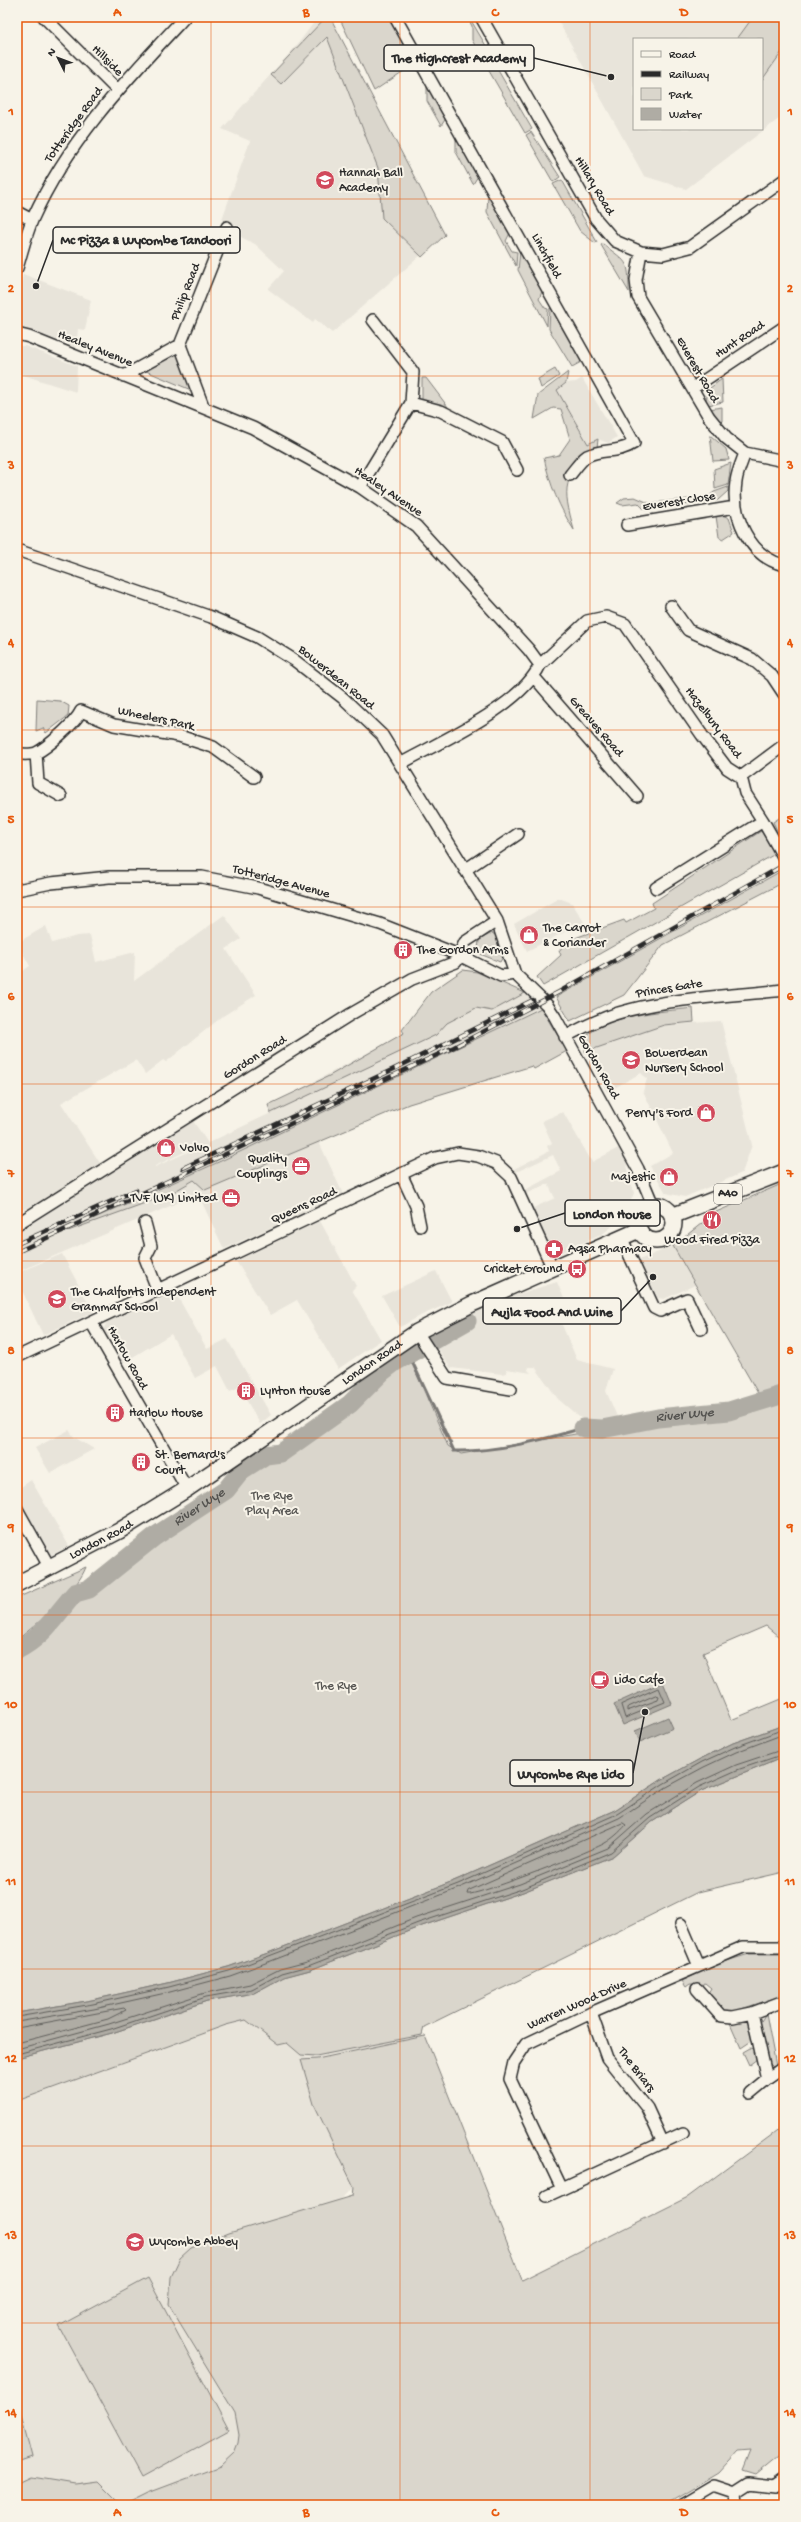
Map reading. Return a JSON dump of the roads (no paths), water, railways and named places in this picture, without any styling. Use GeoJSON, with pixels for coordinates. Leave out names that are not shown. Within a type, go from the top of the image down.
{"type":"FeatureCollection","features":[{"type":"Feature","properties":{"kind":"main road","name":"A40"},"geometry":{"type":"LineString","coordinates":[[672,1216],[784,1172]]}},
{"type":"Feature","properties":{"kind":"main road"},"geometry":{"type":"LineString","coordinates":[[652,1205],[665,1207],[672,1216],[673,1226],[664,1238],[648,1239],[639,1230],[637,1224],[640,1212],[652,1205]]}},
{"type":"Feature","properties":{"kind":"main road","name":"London Road"},"geometry":{"type":"LineString","coordinates":[[17,1584],[119,1531],[187,1489],[417,1332],[472,1304],[622,1239],[639,1230]]}},
{"type":"Feature","properties":{"kind":"street","name":"Totteridge Road"},"geometry":{"type":"LineString","coordinates":[[17,268],[32,220],[54,175],[117,90],[185,17]]}},
{"type":"Feature","properties":{"kind":"street","name":"Linchfield"},"geometry":{"type":"LineString","coordinates":[[395,17],[634,443],[623,450],[603,452],[586,457],[570,475]]}},
{"type":"Feature","properties":{"kind":"street","name":"Hillary Road"},"geometry":{"type":"LineString","coordinates":[[481,17],[596,220],[615,241],[641,252],[663,254],[690,247],[784,180]]}},
{"type":"Feature","properties":{"kind":"street","name":"Hillside"},"geometry":{"type":"LineString","coordinates":[[47,18],[117,90]]}},
{"type":"Feature","properties":{"kind":"street"},"geometry":{"type":"LineString","coordinates":[[17,212],[32,220]]}},
{"type":"Feature","properties":{"kind":"street","name":"Philip Road"},"geometry":{"type":"LineString","coordinates":[[180,345],[227,227]]}},
{"type":"Feature","properties":{"kind":"street","name":"Everest Road"},"geometry":{"type":"LineString","coordinates":[[641,252],[636,280],[638,297],[709,417],[726,438],[745,452],[784,461]]}},
{"type":"Feature","properties":{"kind":"street"},"geometry":{"type":"LineString","coordinates":[[360,487],[411,403],[413,372],[373,320]]}},
{"type":"Feature","properties":{"kind":"street","name":"Hunt Road"},"geometry":{"type":"LineString","coordinates":[[692,388],[784,327]]}},
{"type":"Feature","properties":{"kind":"street","name":"Healey Avenue"},"geometry":{"type":"LineString","coordinates":[[17,334],[203,406],[253,428],[360,487],[416,526],[540,665]]}},
{"type":"Feature","properties":{"kind":"street"},"geometry":{"type":"LineString","coordinates":[[124,376],[180,345],[203,406]]}},
{"type":"Feature","properties":{"kind":"street"},"geometry":{"type":"LineString","coordinates":[[411,403],[441,411],[502,442],[517,470]]}},
{"type":"Feature","properties":{"kind":"street"},"geometry":{"type":"LineString","coordinates":[[745,452],[736,481],[735,507],[744,532],[758,550],[777,564],[784,565]]}},
{"type":"Feature","properties":{"kind":"street","name":"Everest Close"},"geometry":{"type":"LineString","coordinates":[[627,525],[735,507]]}},
{"type":"Feature","properties":{"kind":"street","name":"Bowerdean Road"},"geometry":{"type":"LineString","coordinates":[[17,550],[211,616],[257,637],[294,660],[343,698],[382,735],[497,921]]}},
{"type":"Feature","properties":{"kind":"street"},"geometry":{"type":"LineString","coordinates":[[671,606],[688,630],[752,659],[772,676],[784,694]]}},
{"type":"Feature","properties":{"kind":"street","name":"Hazelbury Road"},"geometry":{"type":"LineString","coordinates":[[540,665],[587,621],[606,617],[625,624],[702,735],[727,768],[741,777],[744,793],[784,858]]}},
{"type":"Feature","properties":{"kind":"street"},"geometry":{"type":"LineString","coordinates":[[400,764],[486,717],[534,676],[540,665]]}},
{"type":"Feature","properties":{"kind":"street","name":"Greaves Road"},"geometry":{"type":"LineString","coordinates":[[534,676],[637,796]]}},
{"type":"Feature","properties":{"kind":"street","name":"Wheelers Park"},"geometry":{"type":"LineString","coordinates":[[36,753],[63,732],[78,717],[81,711],[114,725],[179,736],[213,747],[254,777]]}},
{"type":"Feature","properties":{"kind":"street"},"geometry":{"type":"LineString","coordinates":[[741,777],[784,745]]}},
{"type":"Feature","properties":{"kind":"street"},"geometry":{"type":"LineString","coordinates":[[17,754],[36,753],[38,783],[61,796]]}},
{"type":"Feature","properties":{"kind":"street"},"geometry":{"type":"LineString","coordinates":[[656,888],[763,822]]}},
{"type":"Feature","properties":{"kind":"street"},"geometry":{"type":"LineString","coordinates":[[465,870],[518,834]]}},
{"type":"Feature","properties":{"kind":"street","name":"Totteridge Avenue"},"geometry":{"type":"LineString","coordinates":[[17,890],[51,883],[109,877],[202,877],[258,888],[380,924],[458,955]]}},
{"type":"Feature","properties":{"kind":"street"},"geometry":{"type":"LineString","coordinates":[[497,921],[465,942],[458,955],[502,976],[515,974]]}},
{"type":"Feature","properties":{"kind":"street","name":"Gordon Road"},"geometry":{"type":"LineString","coordinates":[[497,921],[515,974],[547,1004],[638,1169],[652,1205]]}},
{"type":"Feature","properties":{"kind":"street","name":"Gordon Road"},"geometry":{"type":"LineString","coordinates":[[17,1224],[351,1014],[412,979],[456,962],[458,955]]}},
{"type":"Feature","properties":{"kind":"street","name":"Princes Gate"},"geometry":{"type":"LineString","coordinates":[[564,1036],[589,1024],[629,1010],[713,996],[784,990]]}},
{"type":"Feature","properties":{"kind":"street","name":"Queens Road"},"geometry":{"type":"LineString","coordinates":[[17,1357],[402,1176],[435,1158],[458,1153],[478,1156],[496,1163],[511,1177],[553,1269]]}},
{"type":"Feature","properties":{"kind":"street"},"geometry":{"type":"LineString","coordinates":[[402,1176],[416,1206],[420,1226]]}},
{"type":"Feature","properties":{"kind":"street"},"geometry":{"type":"LineString","coordinates":[[145,1223],[151,1246],[145,1258],[158,1291]]}},
{"type":"Feature","properties":{"kind":"street"},"geometry":{"type":"LineString","coordinates":[[622,1239],[654,1308],[660,1311],[687,1299],[701,1329]]}},
{"type":"Feature","properties":{"kind":"street","name":"Harlow Road"},"geometry":{"type":"LineString","coordinates":[[91,1322],[187,1489]]}},
{"type":"Feature","properties":{"kind":"street"},"geometry":{"type":"LineString","coordinates":[[417,1332],[447,1378],[511,1389]]}},
{"type":"Feature","properties":{"kind":"street"},"geometry":{"type":"LineString","coordinates":[[17,1509],[50,1568]]}},
{"type":"Feature","properties":{"kind":"street"},"geometry":{"type":"LineString","coordinates":[[681,1924],[699,1966]]}},
{"type":"Feature","properties":{"kind":"street","name":"Warren Wood Drive"},"geometry":{"type":"LineString","coordinates":[[562,2189],[510,2080],[514,2062],[526,2044],[590,2013],[679,1976],[743,1947],[784,1947]]}},
{"type":"Feature","properties":{"kind":"street"},"geometry":{"type":"LineString","coordinates":[[697,1989],[721,2016],[733,2017],[752,2013],[784,2001]]}},
{"type":"Feature","properties":{"kind":"street","name":"The Briars"},"geometry":{"type":"LineString","coordinates":[[590,2013],[607,2058],[647,2108],[663,2143]]}},
{"type":"Feature","properties":{"kind":"street"},"geometry":{"type":"LineString","coordinates":[[752,2013],[767,2079]]}},
{"type":"Feature","properties":{"kind":"street"},"geometry":{"type":"LineString","coordinates":[[750,2093],[784,2067]]}},
{"type":"Feature","properties":{"kind":"street"},"geometry":{"type":"LineString","coordinates":[[547,2196],[683,2134]]}},
{"type":"Feature","properties":{"kind":"street"},"geometry":{"type":"LineString","coordinates":[[736,2493],[749,2484],[774,2487],[784,2480]]}},
{"type":"Feature","properties":{"kind":"street"},"geometry":{"type":"LineString","coordinates":[[682,2505],[714,2486],[736,2493]]}},
{"type":"Feature","properties":{"kind":"street"},"geometry":{"type":"LineString","coordinates":[[736,2493],[736,2505]]}},
{"type":"Feature","properties":{"kind":"water"},"geometry":{"type":"Polygon","coordinates":[[[663,1682],[672,1704],[623,1725],[614,1704],[663,1682]]]}},
{"type":"Feature","properties":{"kind":"water"},"geometry":{"type":"Polygon","coordinates":[[[668,1717],[673,1728],[640,1742],[635,1731],[668,1717]]]}},
{"type":"Feature","properties":{"kind":"water"},"geometry":{"type":"Polygon","coordinates":[[[784,1725],[784,1757],[701,1791],[652,1822],[613,1856],[523,1892],[419,1927],[310,1970],[284,1977],[254,1993],[207,2001],[112,2033],[17,2058],[17,2013],[92,2000],[168,1983],[228,1967],[268,1953],[456,1880],[615,1810],[661,1780],[700,1759],[733,1743],[784,1725]]]}},
{"type":"Feature","properties":{"kind":"waterway","name":"River Wye"},"geometry":{"type":"LineString","coordinates":[[17,1650],[26,1645],[42,1632],[75,1593],[89,1589],[154,1537],[226,1490],[242,1470],[266,1455],[281,1453],[350,1404],[382,1372],[395,1362],[467,1321]]}},
{"type":"Feature","properties":{"kind":"waterway"},"geometry":{"type":"LineString","coordinates":[[409,1355],[454,1451],[487,1450],[536,1441],[583,1428]]}},
{"type":"Feature","properties":{"kind":"waterway","name":"River Wye"},"geometry":{"type":"LineString","coordinates":[[583,1428],[602,1429],[658,1418],[729,1411],[784,1394]]}},
{"type":"Feature","properties":{"kind":"railway"},"geometry":{"type":"LineString","coordinates":[[17,1252],[454,1047],[559,992],[784,865]]}},
{"type":"Feature","properties":{"kind":"railway"},"geometry":{"type":"LineString","coordinates":[[183,1168],[396,1068],[533,1000]]}},
{"type":"Feature","properties":{"kind":"railway"},"geometry":{"type":"LineString","coordinates":[[17,1244],[136,1190]]}},
{"type":"Feature","properties":{"kind":"place","name":"The Highcrest Academy"},"geometry":{"type":"Point","coordinates":[611,77]}},
{"type":"Feature","properties":{"kind":"place","name":"Hannah Ball Academy"},"geometry":{"type":"Point","coordinates":[325,180]}},
{"type":"Feature","properties":{"kind":"place","name":"Mc Pizza & Wycombe Tandoori"},"geometry":{"type":"Point","coordinates":[36,286]}},
{"type":"Feature","properties":{"kind":"place","name":"The Carrot & Coriander"},"geometry":{"type":"Point","coordinates":[529,935]}},
{"type":"Feature","properties":{"kind":"place","name":"The Gordon Arms"},"geometry":{"type":"Point","coordinates":[403,950]}},
{"type":"Feature","properties":{"kind":"place","name":"Bowerdean Nursery School"},"geometry":{"type":"Point","coordinates":[631,1060]}},
{"type":"Feature","properties":{"kind":"place","name":"Perry's Ford"},"geometry":{"type":"Point","coordinates":[706,1113]}},
{"type":"Feature","properties":{"kind":"place","name":"Volvo"},"geometry":{"type":"Point","coordinates":[166,1148]}},
{"type":"Feature","properties":{"kind":"place","name":"Quality Couplings"},"geometry":{"type":"Point","coordinates":[301,1166]}},
{"type":"Feature","properties":{"kind":"place","name":"Majestic"},"geometry":{"type":"Point","coordinates":[669,1177]}},
{"type":"Feature","properties":{"kind":"place","name":"TVF (UK) Limited"},"geometry":{"type":"Point","coordinates":[231,1198]}},
{"type":"Feature","properties":{"kind":"place","name":"Wood Fired Pizza"},"geometry":{"type":"Point","coordinates":[712,1220]}},
{"type":"Feature","properties":{"kind":"place","name":"London House"},"geometry":{"type":"Point","coordinates":[517,1229]}},
{"type":"Feature","properties":{"kind":"place","name":"Aqsa Pharmacy"},"geometry":{"type":"Point","coordinates":[554,1249]}},
{"type":"Feature","properties":{"kind":"place","name":"Cricket Ground"},"geometry":{"type":"Point","coordinates":[577,1269]}},
{"type":"Feature","properties":{"kind":"place","name":"Aujla Food And Wine"},"geometry":{"type":"Point","coordinates":[653,1277]}},
{"type":"Feature","properties":{"kind":"place","name":"The Chalfonts Independent Grammar School"},"geometry":{"type":"Point","coordinates":[57,1299]}},
{"type":"Feature","properties":{"kind":"place","name":"Lynton House"},"geometry":{"type":"Point","coordinates":[246,1391]}},
{"type":"Feature","properties":{"kind":"place","name":"Harlow House"},"geometry":{"type":"Point","coordinates":[115,1413]}},
{"type":"Feature","properties":{"kind":"place","name":"St. Bernard's Court"},"geometry":{"type":"Point","coordinates":[141,1462]}},
{"type":"Feature","properties":{"kind":"place","name":"Lido Cafe"},"geometry":{"type":"Point","coordinates":[600,1680]}},
{"type":"Feature","properties":{"kind":"place","name":"Wycombe Rye Lido"},"geometry":{"type":"Point","coordinates":[645,1712]}},
{"type":"Feature","properties":{"kind":"place","name":"Wycombe Abbey"},"geometry":{"type":"Point","coordinates":[135,2242]}},
{"type":"Feature","properties":{"kind":"park label","name":"The Rye Play Area"},"geometry":{"type":"Point","coordinates":[272,1504]}},
{"type":"Feature","properties":{"kind":"park label","name":"The Rye"},"geometry":{"type":"Point","coordinates":[336,1686]}}]}
